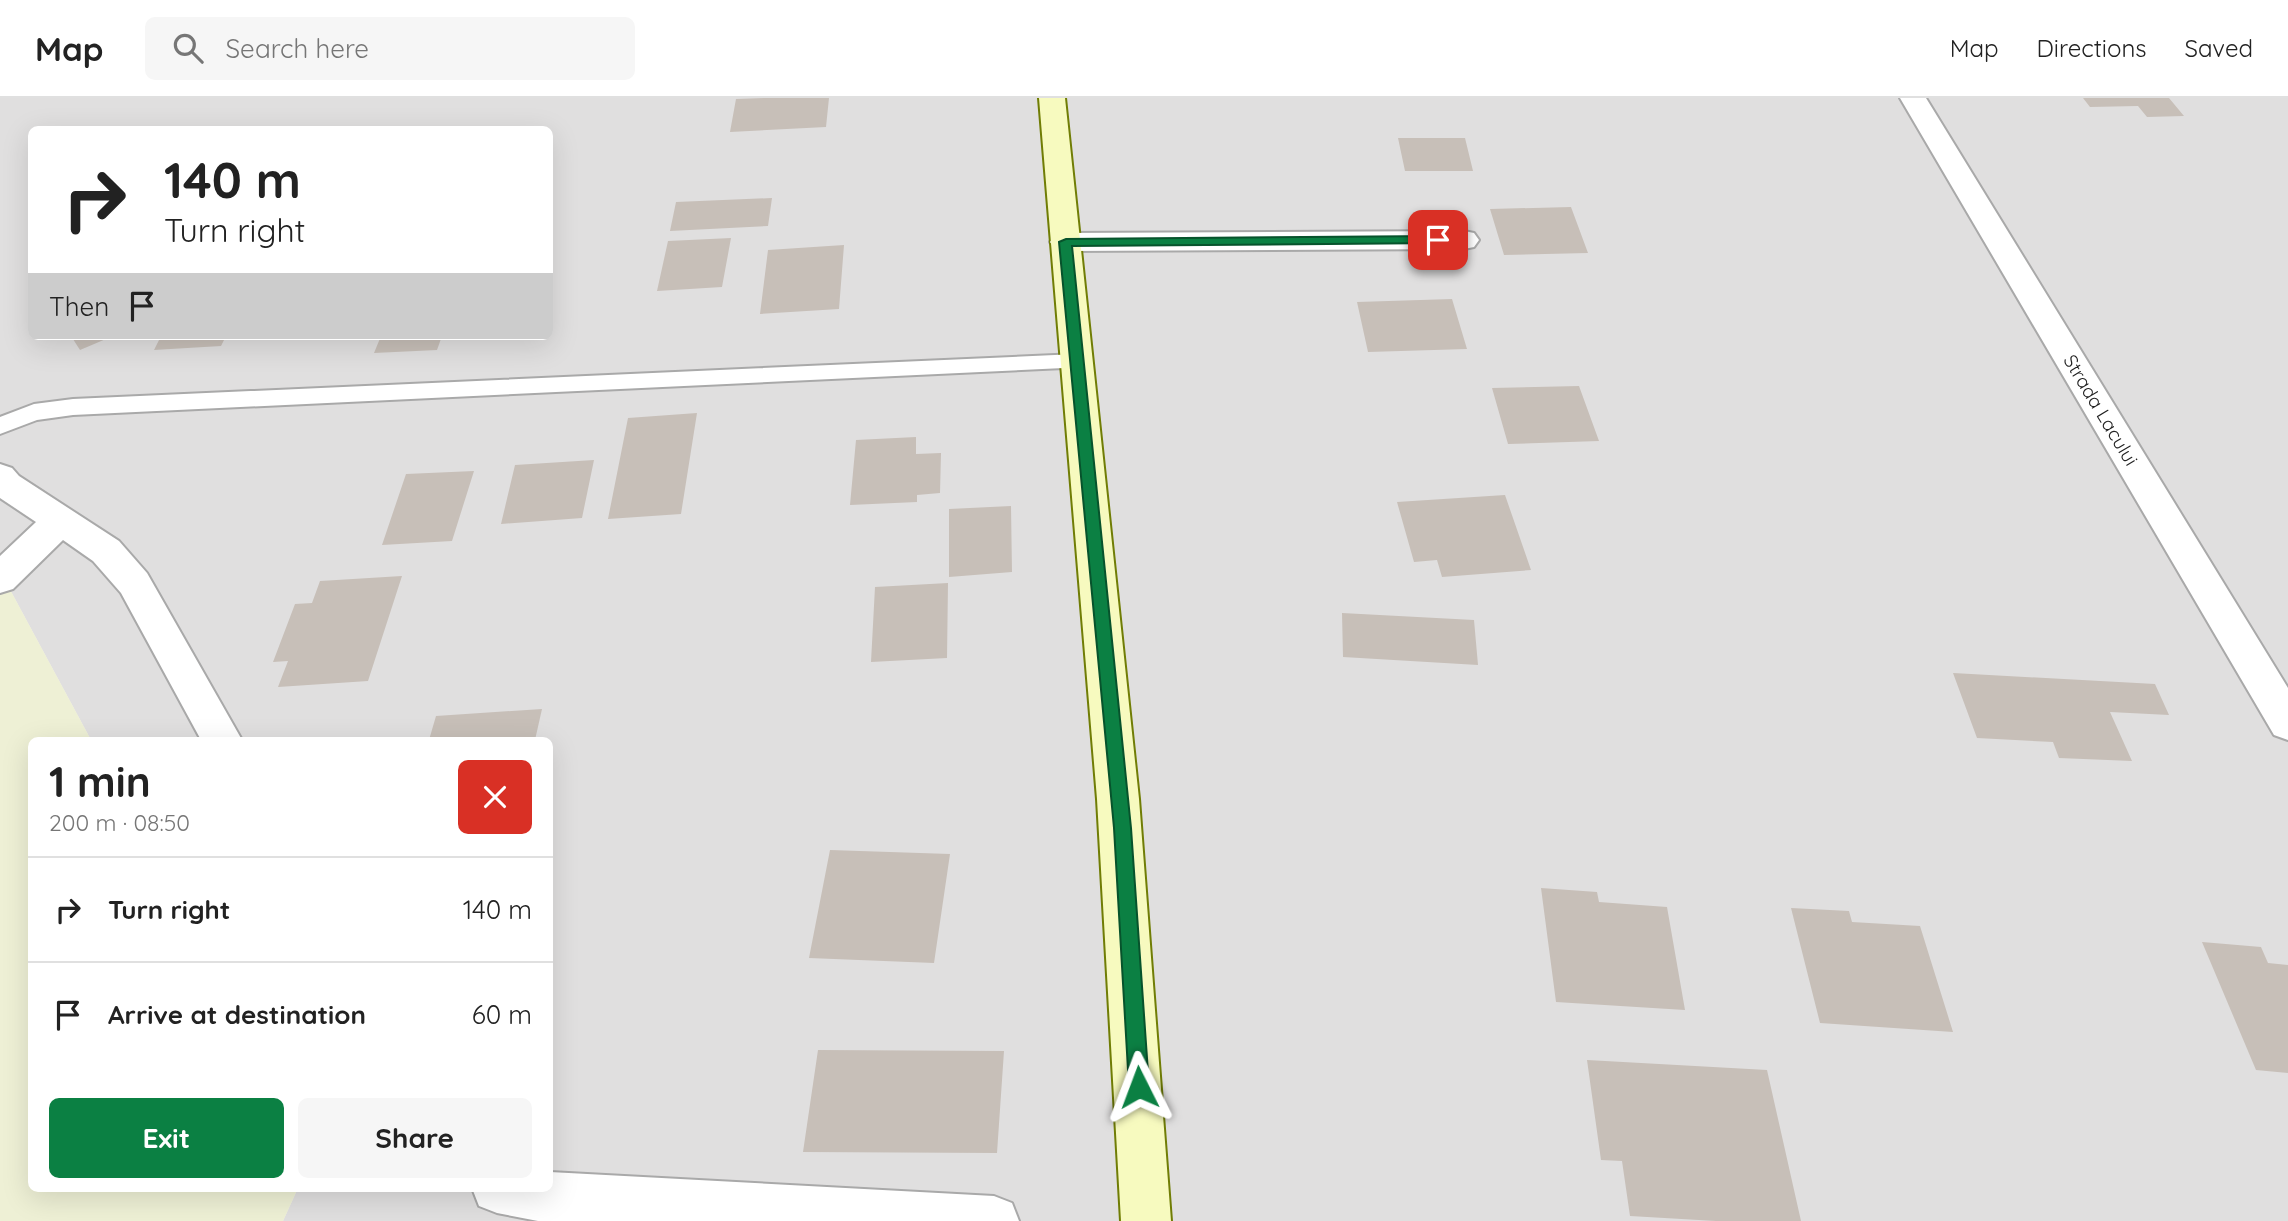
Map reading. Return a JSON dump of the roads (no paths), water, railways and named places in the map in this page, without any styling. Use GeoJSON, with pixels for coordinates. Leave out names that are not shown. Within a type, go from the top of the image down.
{"type":"FeatureCollection","features":[{"type":"Feature","properties":{"kind":"main road"},"geometry":{"type":"LineString","coordinates":[[1052,98],[1122,828],[1136,1007],[1146,1221]]}},
{"type":"Feature","properties":{"kind":"street","name":"Strada Lacului"},"geometry":{"type":"LineString","coordinates":[[1913,98],[2288,723]]}},
{"type":"Feature","properties":{"kind":"street"},"geometry":{"type":"LineString","coordinates":[[1066,242],[1464,240]]}},
{"type":"Feature","properties":{"kind":"street"},"geometry":{"type":"LineString","coordinates":[[0,477],[7,485],[106,551],[134,583],[220,737]]}},
{"type":"Feature","properties":{"kind":"street"},"geometry":{"type":"LineString","coordinates":[[0,579],[61,520]]}},
{"type":"Feature","properties":{"kind":"street"},"geometry":{"type":"LineString","coordinates":[[520,1192],[543,1196],[995,1221]]}},
{"type":"Feature","properties":{"kind":"lane"},"geometry":{"type":"LineString","coordinates":[[0,426],[34,412],[73,407],[1077,362]]}}]}
